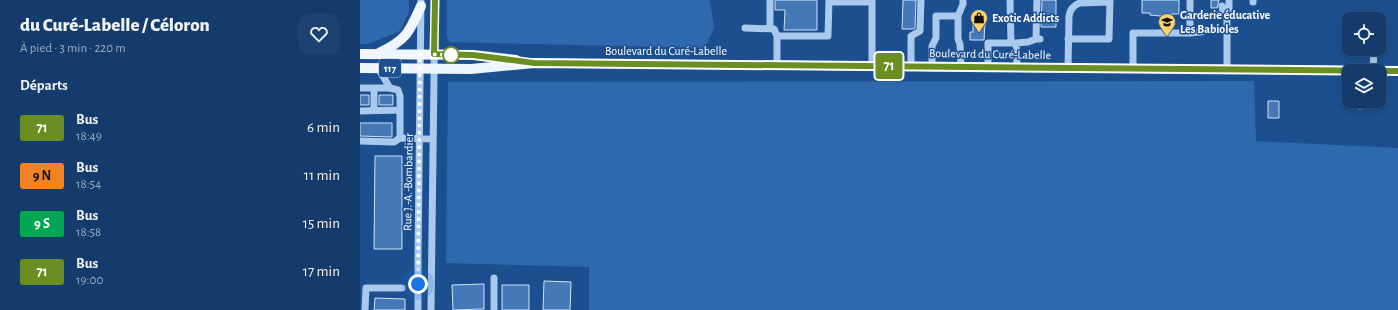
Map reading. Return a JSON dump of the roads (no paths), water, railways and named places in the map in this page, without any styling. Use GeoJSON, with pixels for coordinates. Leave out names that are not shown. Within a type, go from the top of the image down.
{"type":"FeatureCollection","features":[{"type":"Feature","properties":{"kind":"main road"},"geometry":{"type":"LineString","coordinates":[[376,54],[393,46],[406,36],[412,26],[421,3]]}},
{"type":"Feature","properties":{"kind":"main road","name":"Boulevard du Curé-Labelle"},"geometry":{"type":"LineString","coordinates":[[360,54],[473,55],[534,63]]}},
{"type":"Feature","properties":{"kind":"main road","name":"Boulevard du Curé-Labelle"},"geometry":{"type":"LineString","coordinates":[[360,68],[471,69],[534,63],[1342,71]]}},
{"type":"Feature","properties":{"kind":"main road","name":"Boulevard du Curé-Labelle"},"geometry":{"type":"LineString","coordinates":[[1386,71],[1398,71]]}},
{"type":"Feature","properties":{"kind":"street","name":"Rue J.-A.-Bombardier"},"geometry":{"type":"LineString","coordinates":[[430,310],[435,0]]}},
{"type":"Feature","properties":{"kind":"street"},"geometry":{"type":"LineString","coordinates":[[770,0],[770,29]]}},
{"type":"Feature","properties":{"kind":"street"},"geometry":{"type":"LineString","coordinates":[[911,66],[911,36],[920,31],[921,0]]}},
{"type":"Feature","properties":{"kind":"street"},"geometry":{"type":"LineString","coordinates":[[961,67],[960,44],[958,39],[958,16],[963,0]]}},
{"type":"Feature","properties":{"kind":"street"},"geometry":{"type":"LineString","coordinates":[[1010,0],[1017,68]]}},
{"type":"Feature","properties":{"kind":"street"},"geometry":{"type":"LineString","coordinates":[[988,67],[988,43],[1028,42],[1038,39],[1037,0]]}},
{"type":"Feature","properties":{"kind":"street"},"geometry":{"type":"LineString","coordinates":[[1190,0],[1190,33]]}},
{"type":"Feature","properties":{"kind":"street"},"geometry":{"type":"LineString","coordinates":[[778,36],[828,36],[829,1],[872,1],[872,66]]}},
{"type":"Feature","properties":{"kind":"street"},"geometry":{"type":"LineString","coordinates":[[1068,39],[1110,39],[1110,1],[1083,3],[1074,6],[1069,14],[1068,39],[1068,68]]}},
{"type":"Feature","properties":{"kind":"street"},"geometry":{"type":"LineString","coordinates":[[1224,2],[1227,15],[1227,69]]}},
{"type":"Feature","properties":{"kind":"street","name":"Rue J.-A.-Bombardier"},"geometry":{"type":"LineString","coordinates":[[418,310],[421,3]]}},
{"type":"Feature","properties":{"kind":"street"},"geometry":{"type":"LineString","coordinates":[[1213,15],[1227,15]]}},
{"type":"Feature","properties":{"kind":"street"},"geometry":{"type":"LineString","coordinates":[[932,67],[932,46],[936,38],[936,16],[958,16]]}},
{"type":"Feature","properties":{"kind":"street"},"geometry":{"type":"LineString","coordinates":[[745,28],[774,29],[778,36],[777,65]]}},
{"type":"Feature","properties":{"kind":"street"},"geometry":{"type":"LineString","coordinates":[[1133,68],[1134,33],[1201,32]]}},
{"type":"Feature","properties":{"kind":"street"},"geometry":{"type":"LineString","coordinates":[[378,68],[390,88]]}},
{"type":"Feature","properties":{"kind":"street"},"geometry":{"type":"LineString","coordinates":[[360,88],[390,88],[398,90],[400,93],[400,138]]}},
{"type":"Feature","properties":{"kind":"street"},"geometry":{"type":"LineString","coordinates":[[374,88],[374,110]]}},
{"type":"Feature","properties":{"kind":"street"},"geometry":{"type":"LineString","coordinates":[[360,111],[400,110]]}},
{"type":"Feature","properties":{"kind":"street"},"geometry":{"type":"LineString","coordinates":[[360,142],[394,142],[400,138],[433,139]]}},
{"type":"Feature","properties":{"kind":"street"},"geometry":{"type":"LineString","coordinates":[[494,278],[494,310]]}},
{"type":"Feature","properties":{"kind":"street"},"geometry":{"type":"LineString","coordinates":[[386,280],[386,288]]}},
{"type":"Feature","properties":{"kind":"street"},"geometry":{"type":"LineString","coordinates":[[366,310],[366,288],[402,288]]}},
{"type":"Feature","properties":{"kind":"place","name":"Exotic Addicts"},"geometry":{"type":"Point","coordinates":[979,33]}},
{"type":"Feature","properties":{"kind":"place","name":"Garderie éducative Les Babioles"},"geometry":{"type":"Point","coordinates":[1167,37]}}]}
